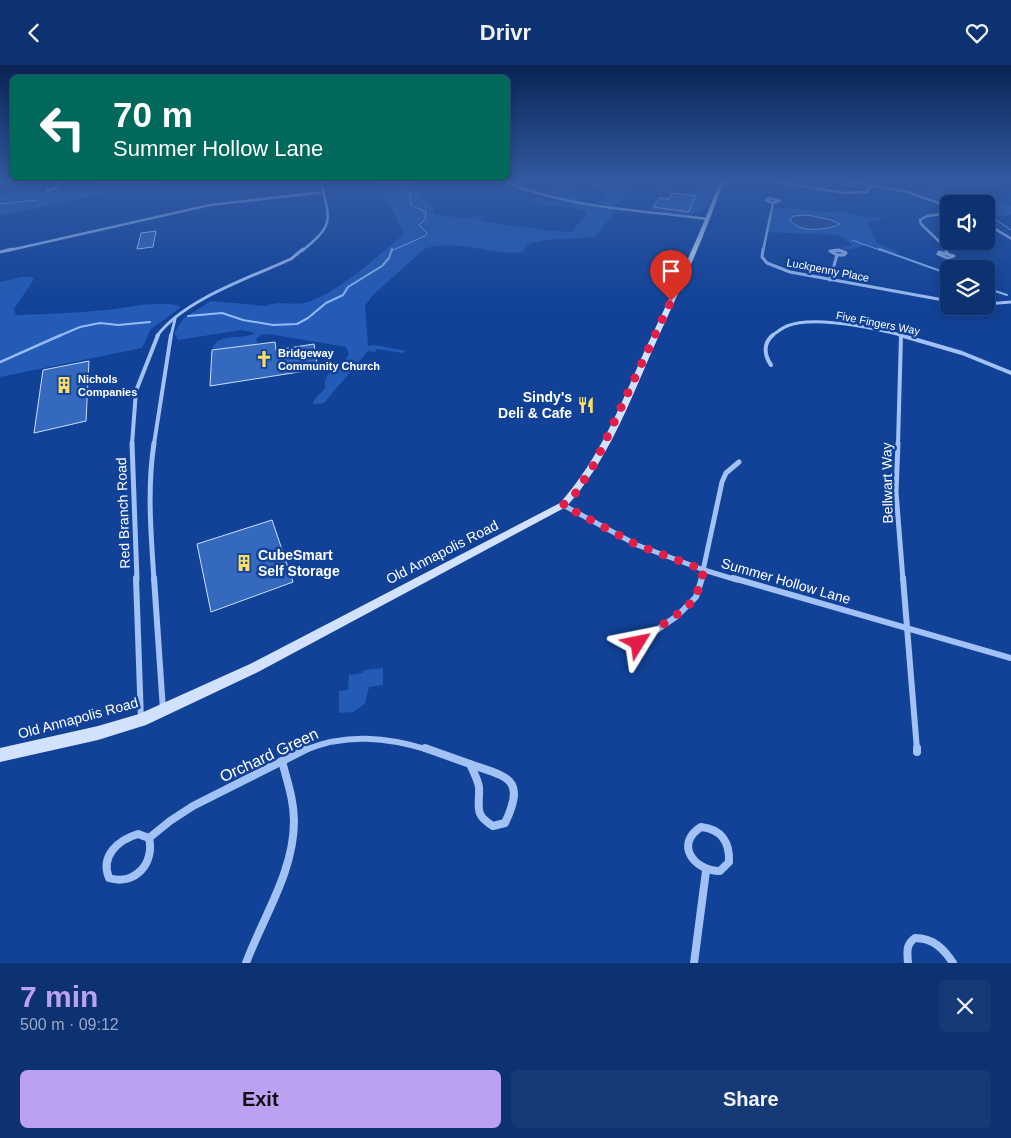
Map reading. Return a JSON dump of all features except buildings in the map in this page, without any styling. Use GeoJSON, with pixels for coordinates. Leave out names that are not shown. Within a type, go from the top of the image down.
{"type":"FeatureCollection","features":[{"type":"Feature","properties":{"kind":"main road","name":"Old Annapolis Road"},"geometry":{"type":"LineString","coordinates":[[0,755],[61,742],[141,720],[254,668],[505,538],[563,505],[584,481],[610,433],[705,224]]}},
{"type":"Feature","properties":{"kind":"street"},"geometry":{"type":"LineString","coordinates":[[0,252],[126,224]]}},
{"type":"Feature","properties":{"kind":"street","name":"Red Branch Road"},"geometry":{"type":"LineString","coordinates":[[141,720],[132,418],[136,391],[153,343],[165,325],[205,298],[291,259],[314,243],[327,224]]}},
{"type":"Feature","properties":{"kind":"street","name":"Luckpenny Place"},"geometry":{"type":"LineString","coordinates":[[768,224],[762,253],[764,259],[771,265],[782,270],[940,299]]}},
{"type":"Feature","properties":{"kind":"street"},"geometry":{"type":"LineString","coordinates":[[921,224],[940,242]]}},
{"type":"Feature","properties":{"kind":"street"},"geometry":{"type":"LineString","coordinates":[[995,229],[1011,239]]}},
{"type":"Feature","properties":{"kind":"street"},"geometry":{"type":"LineString","coordinates":[[836,249],[846,253],[844,255],[837,255],[830,251],[836,249]]}},
{"type":"Feature","properties":{"kind":"street"},"geometry":{"type":"LineString","coordinates":[[830,280],[837,255]]}},
{"type":"Feature","properties":{"kind":"street"},"geometry":{"type":"LineString","coordinates":[[995,303],[1011,302]]}},
{"type":"Feature","properties":{"kind":"street","name":"Red Branch Road"},"geometry":{"type":"LineString","coordinates":[[163,710],[149,508],[151,462],[170,345],[170,329],[176,317]]}},
{"type":"Feature","properties":{"kind":"street","name":"Five Fingers Way"},"geometry":{"type":"LineString","coordinates":[[771,365],[765,353],[769,338],[779,330],[794,324],[815,322],[838,324],[901,336],[967,354],[1011,373]]}},
{"type":"Feature","properties":{"kind":"street","name":"Bellwart Way"},"geometry":{"type":"LineString","coordinates":[[901,336],[896,492],[917,752]]}},
{"type":"Feature","properties":{"kind":"street"},"geometry":{"type":"LineString","coordinates":[[638,643],[687,607],[696,597],[704,570],[722,482],[726,473],[739,462]]}},
{"type":"Feature","properties":{"kind":"street","name":"Summer Hollow Lane"},"geometry":{"type":"LineString","coordinates":[[563,505],[637,545],[704,570],[1011,658]]}},
{"type":"Feature","properties":{"kind":"street","name":"Orchard Green"},"geometry":{"type":"LineString","coordinates":[[149,838],[173,818],[282,761],[320,744],[357,738],[376,739],[415,746],[504,775],[510,780],[513,787],[513,796],[505,823],[493,826],[482,819],[478,808],[480,785],[470,764]]}},
{"type":"Feature","properties":{"kind":"street"},"geometry":{"type":"LineString","coordinates":[[246,963],[252,945],[280,888],[289,863],[293,841],[292,798],[282,761]]}},
{"type":"Feature","properties":{"kind":"street"},"geometry":{"type":"LineString","coordinates":[[701,827],[708,827],[721,834],[726,840],[730,855],[729,862],[720,871],[706,871],[694,861],[688,846],[691,833],[701,827]]}},
{"type":"Feature","properties":{"kind":"street"},"geometry":{"type":"LineString","coordinates":[[138,834],[149,838],[152,844],[150,859],[138,874],[122,881],[115,881],[110,878],[106,866],[111,851],[124,839],[138,834]]}},
{"type":"Feature","properties":{"kind":"street"},"geometry":{"type":"LineString","coordinates":[[694,963],[706,871]]}},
{"type":"Feature","properties":{"kind":"street"},"geometry":{"type":"LineString","coordinates":[[908,963],[907,945],[916,937],[931,940],[939,945],[953,963]]}},
{"type":"Feature","properties":{"kind":"shaded area"},"geometry":{"type":"Polygon","coordinates":[[[399,224],[499,224],[572,232],[578,224],[605,224],[595,237],[547,240],[529,244],[522,252],[503,252],[455,245],[443,245],[423,250],[373,295],[365,306],[368,346],[374,345],[406,351],[403,353],[377,349],[375,352],[368,351],[324,403],[313,404],[314,400],[325,388],[327,377],[349,354],[346,347],[268,334],[261,335],[256,339],[257,343],[255,345],[212,350],[219,340],[255,333],[242,330],[178,340],[174,333],[184,318],[211,301],[266,306],[311,301],[336,288],[360,271],[404,234],[399,224]]]}},
{"type":"Feature","properties":{"kind":"shaded area"},"geometry":{"type":"Polygon","coordinates":[[[768,224],[868,224],[877,243],[899,253],[889,253],[869,246],[844,249],[841,248],[852,245],[841,236],[835,235],[766,232],[768,224]]]}},
{"type":"Feature","properties":{"kind":"shaded area"},"geometry":{"type":"Polygon","coordinates":[[[794,224],[840,224],[828,228],[806,229],[794,224]]]}},
{"type":"Feature","properties":{"kind":"shaded area"},"geometry":{"type":"Polygon","coordinates":[[[21,277],[31,277],[34,279],[14,309],[16,315],[95,311],[153,304],[171,304],[180,306],[180,308],[151,329],[142,348],[0,377],[0,282],[21,277]]]}},
{"type":"Feature","properties":{"kind":"shaded area"},"geometry":{"type":"Polygon","coordinates":[[[383,668],[383,685],[369,687],[365,704],[353,712],[339,713],[339,691],[348,690],[349,675],[363,673],[364,670],[383,668]]]}},
{"type":"Feature","properties":{"kind":"waterway"},"geometry":{"type":"LineString","coordinates":[[391,251],[425,236],[427,233],[419,225],[420,224]]}},
{"type":"Feature","properties":{"kind":"waterway"},"geometry":{"type":"LineString","coordinates":[[1002,224],[1011,230]]}},
{"type":"Feature","properties":{"kind":"waterway"},"geometry":{"type":"LineString","coordinates":[[852,240],[882,251]]}},
{"type":"Feature","properties":{"kind":"waterway"},"geometry":{"type":"LineString","coordinates":[[879,249],[940,271]]}},
{"type":"Feature","properties":{"kind":"waterway"},"geometry":{"type":"LineString","coordinates":[[188,316],[222,313],[243,320],[273,325],[297,324],[308,318],[326,303],[343,295],[348,287],[382,266],[389,258],[391,251]]}},
{"type":"Feature","properties":{"kind":"waterway"},"geometry":{"type":"LineString","coordinates":[[995,291],[1007,295]]}},
{"type":"Feature","properties":{"kind":"waterway"},"geometry":{"type":"LineString","coordinates":[[59,336],[80,327],[100,323],[118,325],[150,322]]}},
{"type":"Feature","properties":{"kind":"waterway"},"geometry":{"type":"LineString","coordinates":[[0,362],[61,335]]}},
{"type":"Feature","properties":{"kind":"place","name":"Bridgeway Community Church"},"geometry":{"type":"Point","coordinates":[264,359]}},
{"type":"Feature","properties":{"kind":"place","name":"Nichols Companies"},"geometry":{"type":"Point","coordinates":[64,385]}},
{"type":"Feature","properties":{"kind":"place","name":"Sindy's Deli & Cafe"},"geometry":{"type":"Point","coordinates":[586,405]}},
{"type":"Feature","properties":{"kind":"place","name":"CubeSmart Self Storage"},"geometry":{"type":"Point","coordinates":[244,563]}},
{"type":"Feature","properties":{"kind":"route"},"geometry":{"type":"LineString","coordinates":[[638,643],[687,607],[696,597],[704,570],[637,545],[563,505],[575,494],[595,463],[625,403],[671,301]]}}]}
